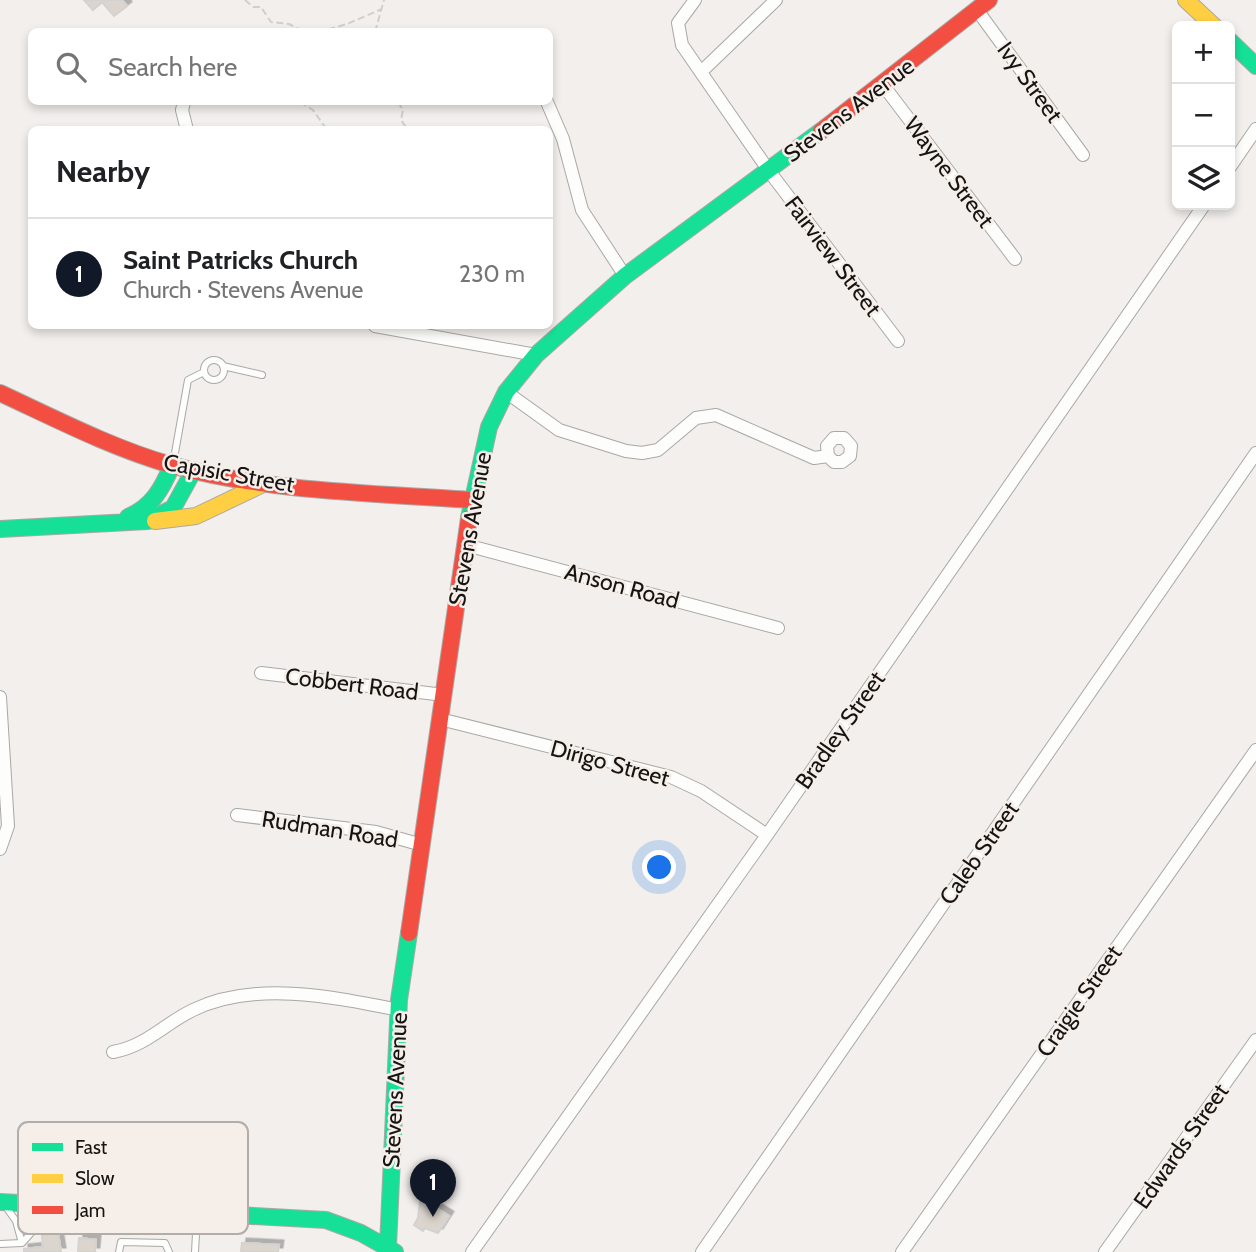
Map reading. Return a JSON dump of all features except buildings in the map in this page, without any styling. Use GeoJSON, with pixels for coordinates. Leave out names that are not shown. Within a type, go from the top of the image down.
{"type":"FeatureCollection","features":[{"type":"Feature","properties":{"kind":"main road"},"geometry":{"type":"LineString","coordinates":[[1186,0],[1209,21]]}},
{"type":"Feature","properties":{"kind":"main road","name":"Stevens Avenue"},"geometry":{"type":"LineString","coordinates":[[389,1251],[399,1010],[472,500],[489,427],[506,392],[536,355],[590,304],[883,85],[983,5]]}},
{"type":"Feature","properties":{"kind":"main road"},"geometry":{"type":"LineString","coordinates":[[1235,46],[1256,66]]}},
{"type":"Feature","properties":{"kind":"main road","name":"Capisic Street"},"geometry":{"type":"LineString","coordinates":[[0,393],[92,436],[172,465],[194,470],[263,484],[472,500]]}},
{"type":"Feature","properties":{"kind":"main road"},"geometry":{"type":"LineString","coordinates":[[111,523],[148,508],[161,492],[172,465]]}},
{"type":"Feature","properties":{"kind":"main road"},"geometry":{"type":"LineString","coordinates":[[148,521],[173,508],[194,470]]}},
{"type":"Feature","properties":{"kind":"main road"},"geometry":{"type":"LineString","coordinates":[[0,529],[196,516],[263,484]]}},
{"type":"Feature","properties":{"kind":"main road"},"geometry":{"type":"LineString","coordinates":[[248,1216],[326,1220],[389,1251]]}},
{"type":"Feature","properties":{"kind":"street","name":"Fairview Street"},"geometry":{"type":"LineString","coordinates":[[695,0],[682,14],[678,32],[682,44],[769,171],[898,341]]}},
{"type":"Feature","properties":{"kind":"street"},"geometry":{"type":"LineString","coordinates":[[702,71],[776,0]]}},
{"type":"Feature","properties":{"kind":"street","name":"Ivy Street"},"geometry":{"type":"LineString","coordinates":[[983,5],[1083,155]]}},
{"type":"Feature","properties":{"kind":"street","name":"Wayne Street"},"geometry":{"type":"LineString","coordinates":[[883,85],[1015,259]]}},
{"type":"Feature","properties":{"kind":"street"},"geometry":{"type":"LineString","coordinates":[[183,105],[186,126]]}},
{"type":"Feature","properties":{"kind":"street"},"geometry":{"type":"LineString","coordinates":[[548,105],[563,139],[582,210],[625,276]]}},
{"type":"Feature","properties":{"kind":"street"},"geometry":{"type":"LineString","coordinates":[[1235,160],[1256,129]]}},
{"type":"Feature","properties":{"kind":"street","name":"Bradley Street"},"geometry":{"type":"LineString","coordinates":[[472,1252],[767,835],[1201,210]]}},
{"type":"Feature","properties":{"kind":"street"},"geometry":{"type":"LineString","coordinates":[[391,329],[536,355]]}},
{"type":"Feature","properties":{"kind":"street"},"geometry":{"type":"LineString","coordinates":[[506,392],[559,430],[626,451],[642,453],[659,450],[696,418],[716,415],[811,457],[828,456]]}},
{"type":"Feature","properties":{"kind":"street","name":"Caleb Street"},"geometry":{"type":"LineString","coordinates":[[702,1252],[1256,453]]}},
{"type":"Feature","properties":{"kind":"street","name":"Anson Road"},"geometry":{"type":"LineString","coordinates":[[466,545],[778,628]]}},
{"type":"Feature","properties":{"kind":"street","name":"Cobbert Road"},"geometry":{"type":"LineString","coordinates":[[261,673],[444,695]]}},
{"type":"Feature","properties":{"kind":"street"},"geometry":{"type":"LineString","coordinates":[[0,697],[8,826],[0,849]]}},
{"type":"Feature","properties":{"kind":"street","name":"Dirigo Street"},"geometry":{"type":"LineString","coordinates":[[440,719],[671,777],[701,791],[767,835]]}},
{"type":"Feature","properties":{"kind":"street","name":"Craigie Street"},"geometry":{"type":"LineString","coordinates":[[902,1252],[1256,750]]}},
{"type":"Feature","properties":{"kind":"street","name":"Rudman Road"},"geometry":{"type":"LineString","coordinates":[[237,815],[376,832],[422,845]]}},
{"type":"Feature","properties":{"kind":"street"},"geometry":{"type":"LineString","coordinates":[[113,1052],[131,1049],[152,1039],[191,1011],[212,1002],[244,996],[298,995],[399,1010]]}},
{"type":"Feature","properties":{"kind":"street","name":"Edwards Street"},"geometry":{"type":"LineString","coordinates":[[1105,1252],[1256,1040]]}},
{"type":"Feature","properties":{"kind":"lane"},"geometry":{"type":"LineString","coordinates":[[172,465],[188,380],[204,372],[209,361],[219,361],[223,366],[262,375]]}},
{"type":"Feature","properties":{"kind":"lane"},"geometry":{"type":"LineString","coordinates":[[204,372],[207,377],[216,379],[222,376],[223,366]]}},
{"type":"Feature","properties":{"kind":"lane"},"geometry":{"type":"LineString","coordinates":[[2,1202],[18,1228]]}},
{"type":"Feature","properties":{"kind":"lane"},"geometry":{"type":"LineString","coordinates":[[20,1234],[22,1243]]}},
{"type":"Feature","properties":{"kind":"lane"},"geometry":{"type":"LineString","coordinates":[[0,1244],[22,1243],[30,1234]]}},
{"type":"Feature","properties":{"kind":"lane"},"geometry":{"type":"LineString","coordinates":[[195,1252],[196,1234]]}},
{"type":"Feature","properties":{"kind":"lane"},"geometry":{"type":"LineString","coordinates":[[119,1252],[121,1242],[129,1240],[165,1243],[169,1252]]}},
{"type":"Feature","properties":{"kind":"path"},"geometry":{"type":"LineString","coordinates":[[245,0],[253,7],[261,7],[271,22],[289,24],[296,28]]}},
{"type":"Feature","properties":{"kind":"path"},"geometry":{"type":"LineString","coordinates":[[376,28],[384,0]]}},
{"type":"Feature","properties":{"kind":"path"},"geometry":{"type":"LineString","coordinates":[[332,28],[382,9]]}},
{"type":"Feature","properties":{"kind":"path"},"geometry":{"type":"LineString","coordinates":[[305,105],[313,110],[324,126]]}},
{"type":"Feature","properties":{"kind":"path"},"geometry":{"type":"LineString","coordinates":[[400,105],[403,110],[401,120],[405,126]]}},
{"type":"Feature","properties":{"kind":"traffic: fast"},"geometry":{"type":"LineString","coordinates":[[1235,46],[1256,66]]}},
{"type":"Feature","properties":{"kind":"traffic: fast"},"geometry":{"type":"LineString","coordinates":[[469,518],[489,427],[506,392],[536,355],[625,276],[821,131]]}},
{"type":"Feature","properties":{"kind":"traffic: fast"},"geometry":{"type":"LineString","coordinates":[[128,517],[150,502],[172,465]]}},
{"type":"Feature","properties":{"kind":"traffic: fast"},"geometry":{"type":"LineString","coordinates":[[0,529],[148,521],[173,508],[194,470]]}},
{"type":"Feature","properties":{"kind":"traffic: fast"},"geometry":{"type":"LineString","coordinates":[[388,1247],[399,1000],[409,933]]}},
{"type":"Feature","properties":{"kind":"traffic: fast"},"geometry":{"type":"LineString","coordinates":[[0,1202],[18,1203]]}},
{"type":"Feature","properties":{"kind":"traffic: fast"},"geometry":{"type":"LineString","coordinates":[[248,1216],[326,1220],[361,1233],[395,1252]]}},
{"type":"Feature","properties":{"kind":"traffic: slow"},"geometry":{"type":"LineString","coordinates":[[1186,0],[1209,21]]}},
{"type":"Feature","properties":{"kind":"traffic: slow"},"geometry":{"type":"LineString","coordinates":[[155,521],[196,516],[263,484]]}},
{"type":"Feature","properties":{"kind":"traffic: jam"},"geometry":{"type":"LineString","coordinates":[[821,131],[989,0]]}},
{"type":"Feature","properties":{"kind":"traffic: jam"},"geometry":{"type":"LineString","coordinates":[[0,393],[127,450],[208,474],[321,490],[472,500]]}},
{"type":"Feature","properties":{"kind":"traffic: jam"},"geometry":{"type":"LineString","coordinates":[[409,933],[469,518]]}},
{"type":"Feature","properties":{"kind":"place","name":"Saint Patricks Church"},"geometry":{"type":"Point","coordinates":[433,1217]}}]}
